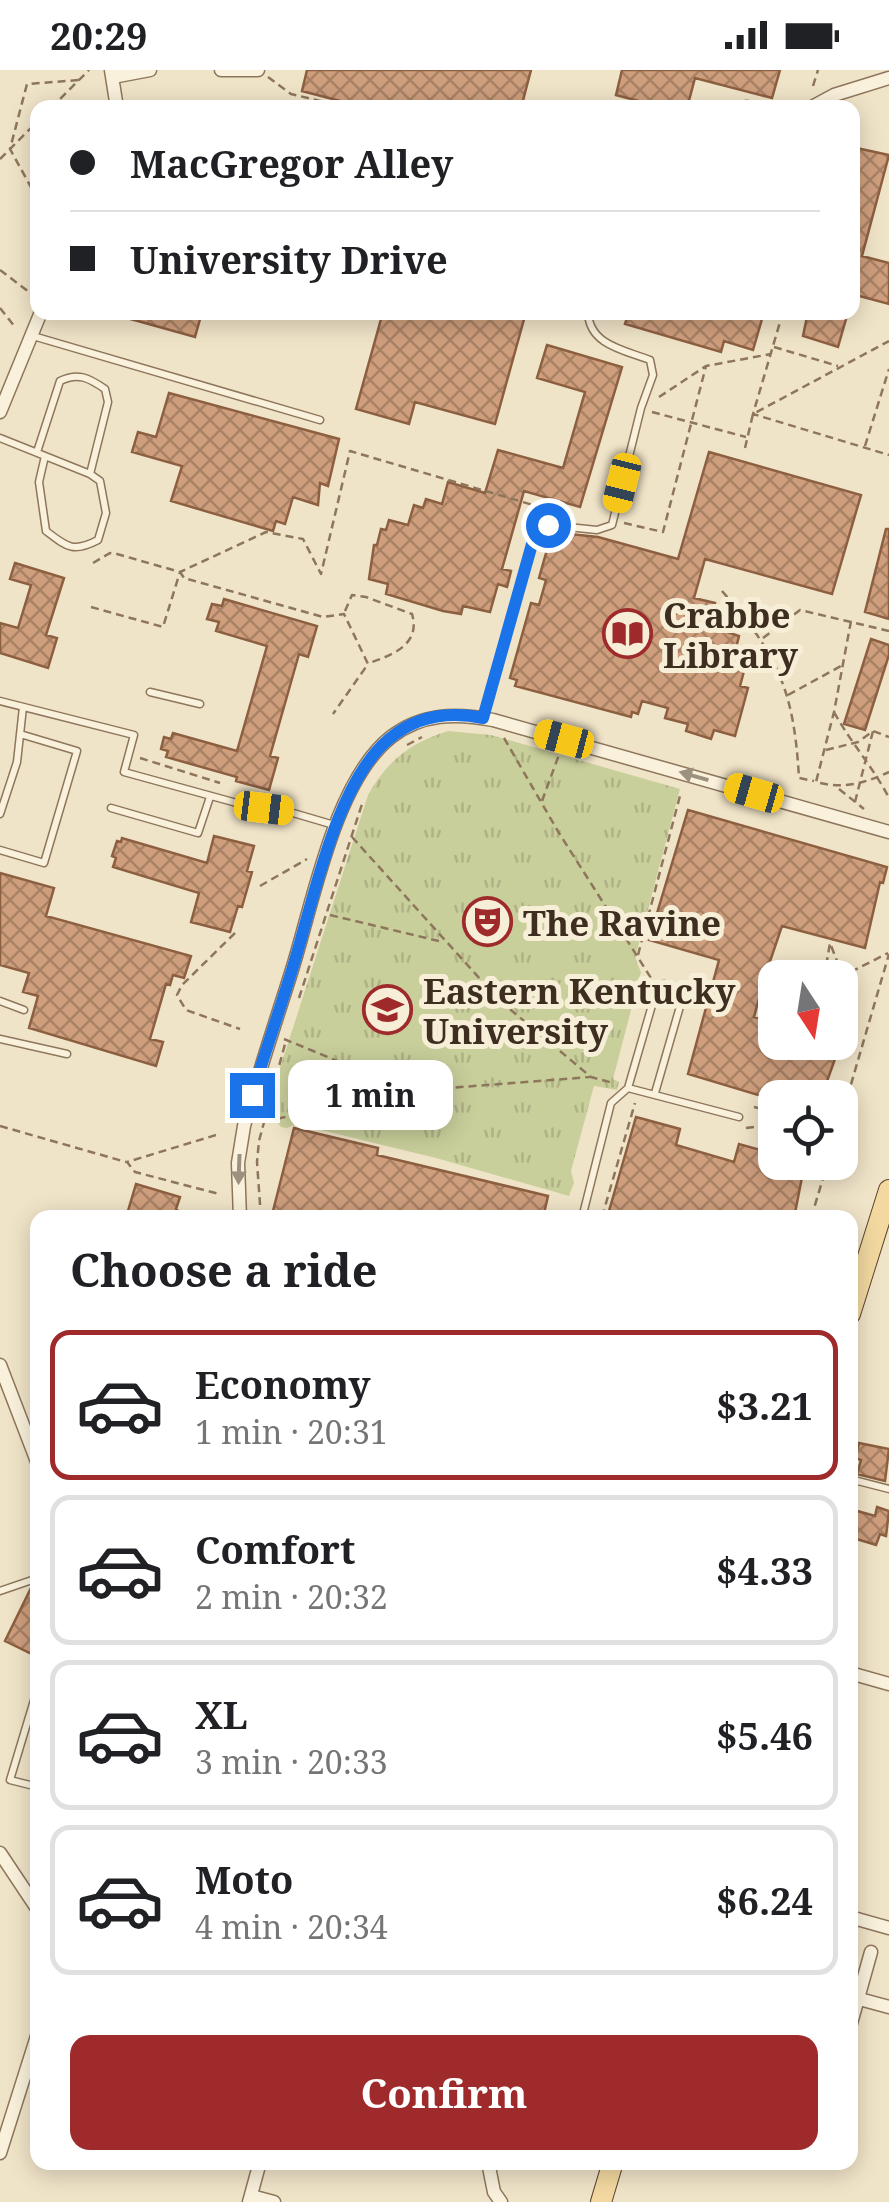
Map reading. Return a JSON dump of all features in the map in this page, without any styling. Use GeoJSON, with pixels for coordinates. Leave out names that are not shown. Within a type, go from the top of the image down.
{"type":"FeatureCollection","features":[{"type":"Feature","properties":{"kind":"main road"},"geometry":{"type":"LineString","coordinates":[[858,1289],[889,1190]]}},
{"type":"Feature","properties":{"kind":"main road"},"geometry":{"type":"LineString","coordinates":[[607,2200],[612,2170]]}},
{"type":"Feature","properties":{"kind":"street"},"geometry":{"type":"LineString","coordinates":[[117,100],[112,74],[150,70]]}},
{"type":"Feature","properties":{"kind":"street"},"geometry":{"type":"LineString","coordinates":[[221,70],[259,70]]}},
{"type":"Feature","properties":{"kind":"street"},"geometry":{"type":"LineString","coordinates":[[824,100],[889,78]]}},
{"type":"Feature","properties":{"kind":"street"},"geometry":{"type":"LineString","coordinates":[[0,412],[39,320]]}},
{"type":"Feature","properties":{"kind":"street"},"geometry":{"type":"LineString","coordinates":[[240,1210],[238,1164],[244,1126],[337,825],[364,768],[389,738],[422,719],[455,715],[483,718],[889,832]]}},
{"type":"Feature","properties":{"kind":"street"},"geometry":{"type":"LineString","coordinates":[[2,1374],[30,1444]]}},
{"type":"Feature","properties":{"kind":"street"},"geometry":{"type":"LineString","coordinates":[[858,1675],[889,1684]]}},
{"type":"Feature","properties":{"kind":"street"},"geometry":{"type":"LineString","coordinates":[[0,1853],[30,1898]]}},
{"type":"Feature","properties":{"kind":"street"},"geometry":{"type":"LineString","coordinates":[[858,1919],[889,1928]]}},
{"type":"Feature","properties":{"kind":"street"},"geometry":{"type":"LineString","coordinates":[[858,1987],[871,1952]]}},
{"type":"Feature","properties":{"kind":"street"},"geometry":{"type":"LineString","coordinates":[[858,1999],[889,2008]]}},
{"type":"Feature","properties":{"kind":"street"},"geometry":{"type":"LineString","coordinates":[[0,2153],[30,2057]]}},
{"type":"Feature","properties":{"kind":"street"},"geometry":{"type":"LineString","coordinates":[[258,2170],[250,2199],[274,2202]]}},
{"type":"Feature","properties":{"kind":"street"},"geometry":{"type":"LineString","coordinates":[[489,2170],[502,2202]]}},
{"type":"Feature","properties":{"kind":"street"},"geometry":{"type":"LineString","coordinates":[[484,2202],[492,2184]]}},
{"type":"Feature","properties":{"kind":"lane"},"geometry":{"type":"LineString","coordinates":[[483,718],[534,537],[548,525],[597,530],[612,525],[653,375],[650,360],[603,342],[591,330],[589,320]]}},
{"type":"Feature","properties":{"kind":"lane"},"geometry":{"type":"LineString","coordinates":[[32,336],[320,420]]}},
{"type":"Feature","properties":{"kind":"lane"},"geometry":{"type":"LineString","coordinates":[[0,438],[41,454],[90,474],[100,481],[106,513],[98,540],[82,548],[67,546],[46,531],[39,482],[41,454],[60,381],[73,374],[90,378],[106,389],[108,402],[90,474]]}},
{"type":"Feature","properties":{"kind":"lane"},"geometry":{"type":"LineString","coordinates":[[150,692],[200,704]]}},
{"type":"Feature","properties":{"kind":"lane"},"geometry":{"type":"LineString","coordinates":[[0,701],[134,735],[124,772],[337,825]]}},
{"type":"Feature","properties":{"kind":"lane"},"geometry":{"type":"LineString","coordinates":[[0,814],[17,762],[23,707]]}},
{"type":"Feature","properties":{"kind":"lane"},"geometry":{"type":"LineString","coordinates":[[0,850],[44,862],[77,751],[20,734]]}},
{"type":"Feature","properties":{"kind":"lane"},"geometry":{"type":"LineString","coordinates":[[111,808],[198,833],[210,796]]}},
{"type":"Feature","properties":{"kind":"lane"},"geometry":{"type":"LineString","coordinates":[[584,1210],[610,1102],[628,1088],[657,988],[664,984],[679,992],[681,1003],[655,1093]]}},
{"type":"Feature","properties":{"kind":"lane"},"geometry":{"type":"LineString","coordinates":[[0,1001],[24,1010]]}},
{"type":"Feature","properties":{"kind":"lane"},"geometry":{"type":"LineString","coordinates":[[0,1039],[67,1054]]}},
{"type":"Feature","properties":{"kind":"lane"},"geometry":{"type":"LineString","coordinates":[[628,1088],[739,1117]]}},
{"type":"Feature","properties":{"kind":"lane"},"geometry":{"type":"LineString","coordinates":[[858,1481],[889,1489]]}},
{"type":"Feature","properties":{"kind":"lane"},"geometry":{"type":"LineString","coordinates":[[0,1592],[30,1581]]}},
{"type":"Feature","properties":{"kind":"lane"},"geometry":{"type":"LineString","coordinates":[[30,1713],[10,1780],[30,1786]]}},
{"type":"Feature","properties":{"kind":"path"},"geometry":{"type":"LineString","coordinates":[[60,100],[89,70]]}},
{"type":"Feature","properties":{"kind":"path"},"geometry":{"type":"LineString","coordinates":[[259,70],[290,94],[316,100]]}},
{"type":"Feature","properties":{"kind":"path"},"geometry":{"type":"LineString","coordinates":[[814,86],[818,70]]}},
{"type":"Feature","properties":{"kind":"path"},"geometry":{"type":"LineString","coordinates":[[30,185],[10,149],[27,84],[79,80]]}},
{"type":"Feature","properties":{"kind":"path"},"geometry":{"type":"LineString","coordinates":[[0,159],[30,129]]}},
{"type":"Feature","properties":{"kind":"path"},"geometry":{"type":"LineString","coordinates":[[0,270],[30,292]]}},
{"type":"Feature","properties":{"kind":"path"},"geometry":{"type":"LineString","coordinates":[[0,308],[14,327]]}},
{"type":"Feature","properties":{"kind":"path"},"geometry":{"type":"LineString","coordinates":[[745,448],[780,320]]}},
{"type":"Feature","properties":{"kind":"path"},"geometry":{"type":"LineString","coordinates":[[753,414],[889,341]]}},
{"type":"Feature","properties":{"kind":"path"},"geometry":{"type":"LineString","coordinates":[[773,346],[841,367]]}},
{"type":"Feature","properties":{"kind":"path"},"geometry":{"type":"LineString","coordinates":[[641,408],[706,366],[770,354]]}},
{"type":"Feature","properties":{"kind":"path"},"geometry":{"type":"LineString","coordinates":[[613,521],[663,532],[706,366]]}},
{"type":"Feature","properties":{"kind":"path"},"geometry":{"type":"LineString","coordinates":[[864,448],[889,369]]}},
{"type":"Feature","properties":{"kind":"path"},"geometry":{"type":"LineString","coordinates":[[641,408],[748,437]]}},
{"type":"Feature","properties":{"kind":"path"},"geometry":{"type":"LineString","coordinates":[[753,414],[889,454]]}},
{"type":"Feature","properties":{"kind":"path"},"geometry":{"type":"LineString","coordinates":[[93,564],[110,553],[180,572],[266,532],[304,539],[321,574],[350,451],[533,505],[534,537]]}},
{"type":"Feature","properties":{"kind":"path"},"geometry":{"type":"LineString","coordinates":[[91,607],[164,626],[180,572]]}},
{"type":"Feature","properties":{"kind":"path"},"geometry":{"type":"LineString","coordinates":[[180,572],[184,578],[322,617],[344,614]]}},
{"type":"Feature","properties":{"kind":"path"},"geometry":{"type":"LineString","coordinates":[[722,591],[761,640],[788,695],[799,778],[837,788],[870,813]]}},
{"type":"Feature","properties":{"kind":"path"},"geometry":{"type":"LineString","coordinates":[[333,714],[368,664],[405,646],[414,634],[412,614],[366,596],[352,595],[344,614],[368,664]]}},
{"type":"Feature","properties":{"kind":"path"},"geometry":{"type":"LineString","coordinates":[[761,640],[800,610],[889,630]]}},
{"type":"Feature","properties":{"kind":"path"},"geometry":{"type":"LineString","coordinates":[[816,782],[851,621]]}},
{"type":"Feature","properties":{"kind":"path"},"geometry":{"type":"LineString","coordinates":[[788,695],[842,666]]}},
{"type":"Feature","properties":{"kind":"path"},"geometry":{"type":"LineString","coordinates":[[834,712],[889,798]]}},
{"type":"Feature","properties":{"kind":"path"},"geometry":{"type":"LineString","coordinates":[[824,750],[851,744],[873,732],[889,737]]}},
{"type":"Feature","properties":{"kind":"path"},"geometry":{"type":"LineString","coordinates":[[855,802],[873,732]]}},
{"type":"Feature","properties":{"kind":"path"},"geometry":{"type":"LineString","coordinates":[[402,748],[423,737]]}},
{"type":"Feature","properties":{"kind":"path"},"geometry":{"type":"LineString","coordinates":[[511,749],[657,988]]}},
{"type":"Feature","properties":{"kind":"path"},"geometry":{"type":"LineString","coordinates":[[541,802],[560,752]]}},
{"type":"Feature","properties":{"kind":"path"},"geometry":{"type":"LineString","coordinates":[[129,754],[220,783]]}},
{"type":"Feature","properties":{"kind":"path"},"geometry":{"type":"LineString","coordinates":[[837,788],[889,772]]}},
{"type":"Feature","properties":{"kind":"path"},"geometry":{"type":"LineString","coordinates":[[638,957],[681,792]]}},
{"type":"Feature","properties":{"kind":"path"},"geometry":{"type":"LineString","coordinates":[[298,1004],[366,795]]}},
{"type":"Feature","properties":{"kind":"path"},"geometry":{"type":"LineString","coordinates":[[351,836],[499,1000],[591,1077]]}},
{"type":"Feature","properties":{"kind":"path"},"geometry":{"type":"LineString","coordinates":[[260,886],[318,852]]}},
{"type":"Feature","properties":{"kind":"path"},"geometry":{"type":"LineString","coordinates":[[327,915],[444,942]]}},
{"type":"Feature","properties":{"kind":"path"},"geometry":{"type":"LineString","coordinates":[[236,933],[182,984],[177,996],[186,1010],[240,1029]]}},
{"type":"Feature","properties":{"kind":"path"},"geometry":{"type":"LineString","coordinates":[[827,960],[830,943],[836,960]]}},
{"type":"Feature","properties":{"kind":"path"},"geometry":{"type":"LineString","coordinates":[[858,968],[889,953]]}},
{"type":"Feature","properties":{"kind":"path"},"geometry":{"type":"LineString","coordinates":[[853,1080],[889,953]]}},
{"type":"Feature","properties":{"kind":"path"},"geometry":{"type":"LineString","coordinates":[[260,1210],[256,1162],[286,1040]]}},
{"type":"Feature","properties":{"kind":"path"},"geometry":{"type":"LineString","coordinates":[[294,1043],[410,1091]]}},
{"type":"Feature","properties":{"kind":"path"},"geometry":{"type":"LineString","coordinates":[[244,1126],[352,1100],[410,1091],[591,1077],[628,1088]]}},
{"type":"Feature","properties":{"kind":"path"},"geometry":{"type":"LineString","coordinates":[[604,1210],[636,1100]]}},
{"type":"Feature","properties":{"kind":"path"},"geometry":{"type":"LineString","coordinates":[[754,1106],[758,1107]]}},
{"type":"Feature","properties":{"kind":"path"},"geometry":{"type":"LineString","coordinates":[[0,1126],[128,1162],[216,1135]]}},
{"type":"Feature","properties":{"kind":"path"},"geometry":{"type":"LineString","coordinates":[[744,1128],[758,1126]]}},
{"type":"Feature","properties":{"kind":"path"},"geometry":{"type":"LineString","coordinates":[[128,1162],[135,1172],[220,1194]]}},
{"type":"Feature","properties":{"kind":"path"},"geometry":{"type":"LineString","coordinates":[[813,1210],[823,1180]]}},
{"type":"Feature","properties":{"kind":"green space","name":"The Ravine"},"geometry":{"type":"Polygon","coordinates":[[[448,731],[491,735],[680,789],[635,958],[641,972],[613,1079],[619,1082],[617,1090],[594,1086],[571,1171],[574,1183],[569,1196],[296,1124],[281,1127],[273,1116],[270,1099],[368,795],[401,754],[448,731]]]}},
{"type":"Feature","properties":{"kind":"building"},"geometry":{"type":"Polygon","coordinates":[[[307,70],[531,70],[523,100],[336,100],[302,91],[307,70]]]}},
{"type":"Feature","properties":{"kind":"building"},"geometry":{"type":"Polygon","coordinates":[[[622,70],[780,70],[772,98],[695,78],[689,100],[635,100],[616,95],[622,70]]]}},
{"type":"Feature","properties":{"kind":"building"},"geometry":{"type":"Polygon","coordinates":[[[860,149],[889,155],[862,256],[889,263],[889,304],[860,296],[860,149]]]}},
{"type":"Feature","properties":{"kind":"building"},"geometry":{"type":"Polygon","coordinates":[[[134,320],[200,320],[195,337],[134,320]]]}},
{"type":"Feature","properties":{"kind":"building"},"geometry":{"type":"Polygon","coordinates":[[[381,320],[524,320],[495,424],[415,402],[409,424],[356,409],[381,320]]]}},
{"type":"Feature","properties":{"kind":"building"},"geometry":{"type":"Polygon","coordinates":[[[626,320],[762,320],[753,350],[724,341],[721,352],[625,324],[626,320]]]}},
{"type":"Feature","properties":{"kind":"building"},"geometry":{"type":"Polygon","coordinates":[[[806,320],[846,320],[838,347],[803,336],[806,320]]]}},
{"type":"Feature","properties":{"kind":"building"},"geometry":{"type":"Polygon","coordinates":[[[547,345],[622,367],[580,507],[524,491],[502,569],[511,571],[507,587],[498,584],[490,612],[463,606],[461,614],[443,611],[386,594],[388,584],[369,579],[374,545],[389,520],[408,525],[414,505],[423,508],[426,499],[442,504],[448,482],[485,493],[498,450],[563,468],[585,392],[537,378],[547,345]]]}},
{"type":"Feature","properties":{"kind":"building"},"geometry":{"type":"Polygon","coordinates":[[[169,393],[339,439],[328,486],[320,483],[318,505],[293,497],[285,524],[276,521],[273,531],[171,501],[182,466],[132,452],[138,432],[156,437],[169,393]]]}},
{"type":"Feature","properties":{"kind":"building","name":"Crabbe Library"},"geometry":{"type":"Polygon","coordinates":[[[709,452],[861,495],[832,594],[705,559],[694,598],[715,603],[712,615],[730,620],[727,632],[739,636],[734,656],[747,660],[740,686],[748,688],[735,736],[714,730],[711,739],[686,731],[688,724],[665,718],[668,708],[642,701],[638,714],[632,712],[631,717],[515,686],[517,680],[510,678],[531,603],[539,605],[546,580],[539,578],[552,532],[598,537],[678,559],[709,452]]]}},
{"type":"Feature","properties":{"kind":"building"},"geometry":{"type":"Polygon","coordinates":[[[889,529],[889,619],[865,612],[889,529]]]}},
{"type":"Feature","properties":{"kind":"building"},"geometry":{"type":"Polygon","coordinates":[[[15,563],[64,578],[46,635],[57,638],[48,668],[0,653],[0,623],[18,628],[31,585],[10,579],[15,563]]]}},
{"type":"Feature","properties":{"kind":"building"},"geometry":{"type":"Polygon","coordinates":[[[224,599],[317,626],[308,657],[299,654],[270,756],[278,758],[269,790],[166,757],[168,751],[161,749],[164,737],[171,739],[173,733],[237,751],[267,646],[216,631],[219,622],[207,619],[212,604],[222,606],[224,599]]]}},
{"type":"Feature","properties":{"kind":"building"},"geometry":{"type":"Polygon","coordinates":[[[871,639],[889,645],[889,655],[865,730],[844,724],[871,639]]]}},
{"type":"Feature","properties":{"kind":"building"},"geometry":{"type":"Polygon","coordinates":[[[688,810],[887,867],[865,948],[782,926],[770,960],[758,960],[754,1017],[758,1018],[758,1060],[835,1060],[827,1080],[758,1080],[758,1095],[688,1074],[719,960],[649,940],[688,810]]]}},
{"type":"Feature","properties":{"kind":"building"},"geometry":{"type":"Polygon","coordinates":[[[214,836],[254,846],[247,871],[252,872],[230,932],[191,922],[199,893],[113,867],[116,858],[112,856],[122,838],[207,863],[214,836]]]}},
{"type":"Feature","properties":{"kind":"building"},"geometry":{"type":"Polygon","coordinates":[[[0,873],[54,888],[46,916],[191,956],[184,978],[173,975],[170,985],[166,984],[150,1039],[163,1042],[156,1066],[29,1028],[38,996],[23,992],[29,973],[0,965],[0,873]]]}},
{"type":"Feature","properties":{"kind":"building"},"geometry":{"type":"Polygon","coordinates":[[[636,1117],[680,1129],[676,1145],[734,1162],[739,1144],[758,1149],[758,1180],[801,1180],[796,1210],[609,1210],[636,1117]]]}},
{"type":"Feature","properties":{"kind":"building"},"geometry":{"type":"Polygon","coordinates":[[[294,1128],[378,1148],[377,1155],[548,1196],[545,1210],[273,1210],[294,1128]]]}},
{"type":"Feature","properties":{"kind":"building"},"geometry":{"type":"Polygon","coordinates":[[[136,1184],[180,1197],[177,1210],[128,1210],[136,1184]]]}},
{"type":"Feature","properties":{"kind":"building"},"geometry":{"type":"Polygon","coordinates":[[[859,1443],[889,1449],[885,1481],[858,1474],[859,1443]]]}},
{"type":"Feature","properties":{"kind":"building"},"geometry":{"type":"Polygon","coordinates":[[[877,1507],[889,1511],[886,1536],[880,1534],[876,1545],[858,1539],[858,1511],[875,1516],[877,1507]]]}},
{"type":"Feature","properties":{"kind":"building"},"geometry":{"type":"Polygon","coordinates":[[[30,1590],[30,1653],[5,1641],[30,1590]]]}},
{"type":"Feature","properties":{"kind":"place","name":"Crabbe Library"},"geometry":{"type":"Point","coordinates":[628,634]}},
{"type":"Feature","properties":{"kind":"place","name":"The Ravine"},"geometry":{"type":"Point","coordinates":[488,922]}},
{"type":"Feature","properties":{"kind":"place","name":"Eastern Kentucky University"},"geometry":{"type":"Point","coordinates":[388,1010]}},
{"type":"Feature","properties":{"kind":"route"},"geometry":{"type":"LineString","coordinates":[[252,1095],[313,896],[351,792],[380,748],[410,724],[439,716],[483,718],[534,537],[548,525]]}}]}
